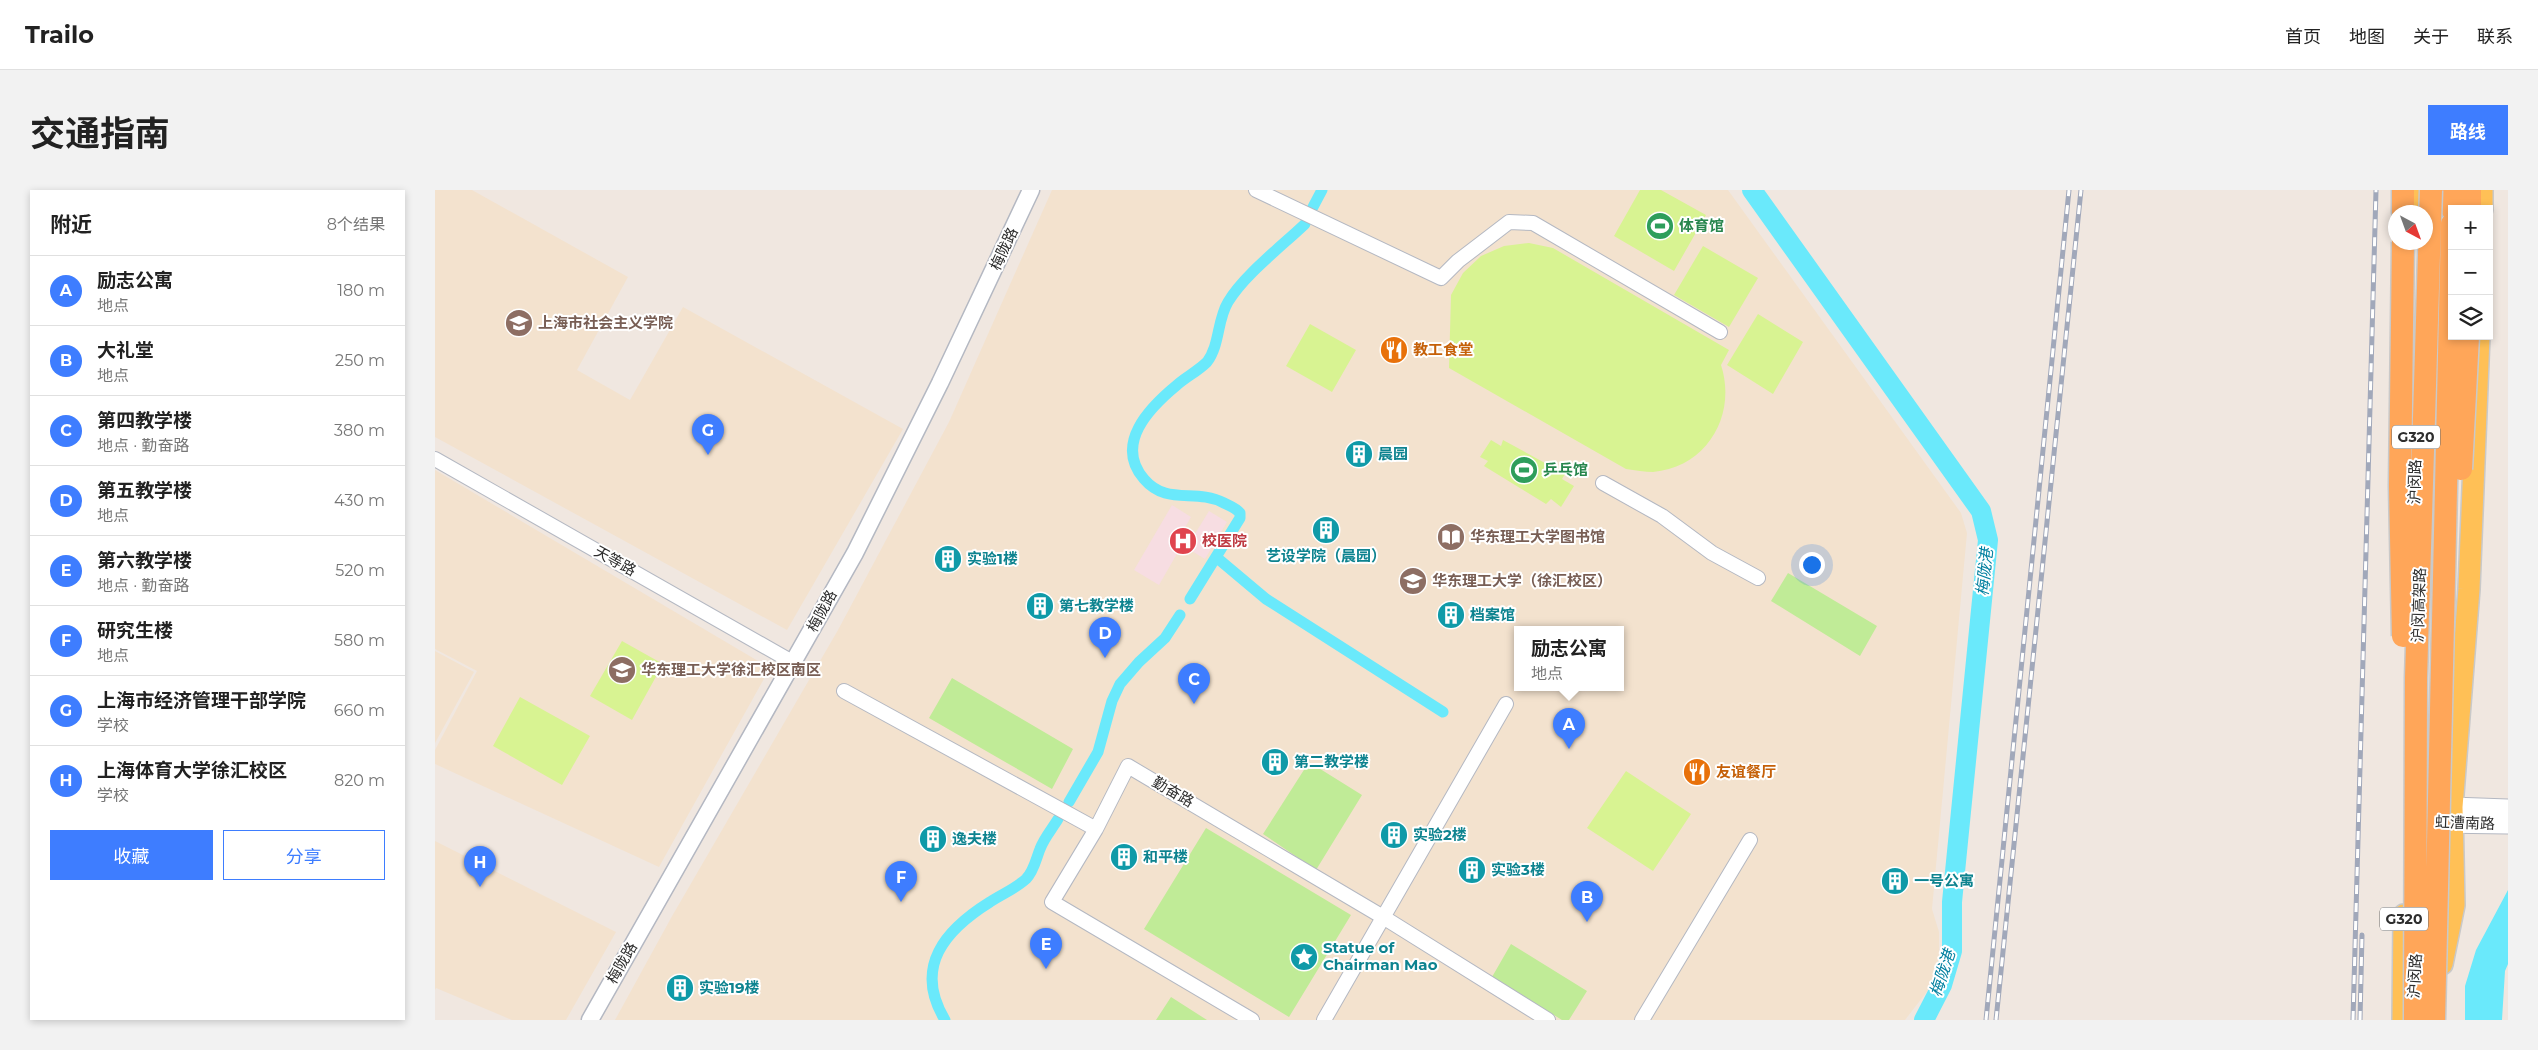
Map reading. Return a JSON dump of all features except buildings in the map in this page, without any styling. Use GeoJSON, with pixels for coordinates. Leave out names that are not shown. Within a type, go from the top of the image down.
{"type":"FeatureCollection","features":[{"type":"Feature","properties":{"kind":"highway"},"geometry":{"type":"LineString","coordinates":[[2403,190],[2403,205]]}},
{"type":"Feature","properties":{"kind":"highway","name":"沪闵高架路"},"geometry":{"type":"LineString","coordinates":[[2414,1020],[2416,678],[2431,190]]}},
{"type":"Feature","properties":{"kind":"highway"},"geometry":{"type":"LineString","coordinates":[[2452,205],[2453,190]]}},
{"type":"Feature","properties":{"kind":"highway"},"geometry":{"type":"LineString","coordinates":[[2470,190],[2470,205]]}},
{"type":"Feature","properties":{"kind":"highway"},"geometry":{"type":"LineString","coordinates":[[2403,250],[2400,486],[2404,653],[2416,678]]}},
{"type":"Feature","properties":{"kind":"highway","name":"沪闵高架路"},"geometry":{"type":"LineString","coordinates":[[2434,1020],[2451,250]]}},
{"type":"Feature","properties":{"kind":"highway"},"geometry":{"type":"LineString","coordinates":[[2444,568],[2459,512],[2468,340]]}},
{"type":"Feature","properties":{"kind":"main road"},"geometry":{"type":"LineString","coordinates":[[2419,205],[2420,190]]}},
{"type":"Feature","properties":{"kind":"main road"},"geometry":{"type":"LineString","coordinates":[[2456,190],[2456,205]]}},
{"type":"Feature","properties":{"kind":"main road"},"geometry":{"type":"LineString","coordinates":[[2482,190],[2482,205]]}},
{"type":"Feature","properties":{"kind":"main road","name":"沪闵路"},"geometry":{"type":"LineString","coordinates":[[2414,1020],[2419,686],[2412,632],[2419,250]]}},
{"type":"Feature","properties":{"kind":"main road","name":"沪闵路"},"geometry":{"type":"LineString","coordinates":[[2441,1020],[2442,964],[2454,906],[2448,816],[2455,340]]}},
{"type":"Feature","properties":{"kind":"main road","name":"沪闵路"},"geometry":{"type":"LineString","coordinates":[[2448,816],[2458,716],[2471,536],[2479,340]]}},
{"type":"Feature","properties":{"kind":"main road"},"geometry":{"type":"LineString","coordinates":[[2452,593],[2471,536]]}},
{"type":"Feature","properties":{"kind":"main road","name":"沪闵路"},"geometry":{"type":"LineString","coordinates":[[2450,637],[2458,716]]}},
{"type":"Feature","properties":{"kind":"main road","name":"虹漕南路"},"geometry":{"type":"LineString","coordinates":[[2417,817],[2448,816],[2508,809]]}},
{"type":"Feature","properties":{"kind":"main road","name":"虹漕南路"},"geometry":{"type":"LineString","coordinates":[[2448,816],[2508,824]]}},
{"type":"Feature","properties":{"kind":"main road","name":"沪闵路"},"geometry":{"type":"LineString","coordinates":[[2403,1020],[2417,817]]}},
{"type":"Feature","properties":{"kind":"street","name":"梅陇路"},"geometry":{"type":"LineString","coordinates":[[590,1020],[794,663],[899,468],[1031,190]]}},
{"type":"Feature","properties":{"kind":"street"},"geometry":{"type":"LineString","coordinates":[[1256,190],[1441,278],[1458,261],[1509,222],[1533,223],[1721,332]]}},
{"type":"Feature","properties":{"kind":"street","name":"天等路"},"geometry":{"type":"LineString","coordinates":[[435,459],[794,663]]}},
{"type":"Feature","properties":{"kind":"street"},"geometry":{"type":"LineString","coordinates":[[1603,484],[1662,516],[1712,553],[1758,578]]}},
{"type":"Feature","properties":{"kind":"street"},"geometry":{"type":"LineString","coordinates":[[844,690],[1096,828]]}},
{"type":"Feature","properties":{"kind":"street"},"geometry":{"type":"LineString","coordinates":[[1324,1020],[1507,704]]}},
{"type":"Feature","properties":{"kind":"street","name":"勤奋路"},"geometry":{"type":"LineString","coordinates":[[1252,1020],[1053,902],[1096,828],[1128,766],[1383,917],[1548,1020]]}},
{"type":"Feature","properties":{"kind":"street"},"geometry":{"type":"LineString","coordinates":[[1641,1020],[1750,840]]}},
{"type":"Feature","properties":{"kind":"shaded area"},"geometry":{"type":"Polygon","coordinates":[[[435,190],[472,190],[628,277],[577,370],[630,400],[683,307],[903,429],[787,630],[435,437],[435,190]]]}},
{"type":"Feature","properties":{"kind":"shaded area","name":"华东理工大学（徐汇校区）"},"geometry":{"type":"Polygon","coordinates":[[[1052,190],[1728,190],[1961,513],[1967,533],[1932,909],[1939,932],[1939,962],[1929,989],[1905,1020],[615,1020],[671,918],[838,630],[949,422],[1052,190]]]}},
{"type":"Feature","properties":{"kind":"shaded area","name":"华东理工大学徐汇校区南区"},"geometry":{"type":"Polygon","coordinates":[[[435,470],[770,668],[659,867],[435,764],[435,750],[477,671],[435,649],[435,470]]]}},
{"type":"Feature","properties":{"kind":"shaded area","name":"校医院"},"geometry":{"type":"Polygon","coordinates":[[[1172,505],[1191,517],[1183,531],[1193,537],[1209,511],[1227,522],[1205,559],[1182,545],[1159,585],[1134,570],[1172,505]]]}},
{"type":"Feature","properties":{"kind":"shaded area"},"geometry":{"type":"Polygon","coordinates":[[[435,651],[474,672],[435,743],[435,651]]]}},
{"type":"Feature","properties":{"kind":"shaded area"},"geometry":{"type":"Polygon","coordinates":[[[435,841],[616,932],[566,1020],[512,1020],[436,988],[435,990],[435,841]]]}},
{"type":"Feature","properties":{"kind":"green space","name":"体育馆"},"geometry":{"type":"Polygon","coordinates":[[[1640,190],[1661,190],[1706,215],[1674,271],[1614,236],[1640,190]]]}},
{"type":"Feature","properties":{"kind":"green space"},"geometry":{"type":"Polygon","coordinates":[[[1529,243],[1553,248],[1729,350],[1721,365],[1725,383],[1725,402],[1721,419],[1714,435],[1703,449],[1689,460],[1672,468],[1653,472],[1626,469],[1449,368],[1451,295],[1463,273],[1481,256],[1504,246],[1529,243]]]}},
{"type":"Feature","properties":{"kind":"green space"},"geometry":{"type":"Polygon","coordinates":[[[1703,246],[1758,278],[1729,327],[1674,295],[1703,246]]]}},
{"type":"Feature","properties":{"kind":"green space"},"geometry":{"type":"Polygon","coordinates":[[[1758,314],[1803,342],[1773,394],[1727,365],[1758,314]]]}},
{"type":"Feature","properties":{"kind":"green space"},"geometry":{"type":"Polygon","coordinates":[[[1310,324],[1356,350],[1332,392],[1286,366],[1310,324]]]}},
{"type":"Feature","properties":{"kind":"green space","name":"乒乓馆"},"geometry":{"type":"Polygon","coordinates":[[[1491,440],[1501,446],[1503,440],[1565,474],[1562,479],[1574,486],[1561,507],[1551,499],[1546,504],[1484,466],[1488,461],[1480,457],[1491,440]]]}},
{"type":"Feature","properties":{"kind":"green space"},"geometry":{"type":"Polygon","coordinates":[[[1788,573],[1877,626],[1860,656],[1771,601],[1788,573]]]}},
{"type":"Feature","properties":{"kind":"green space"},"geometry":{"type":"Polygon","coordinates":[[[622,641],[663,664],[632,720],[590,696],[622,641]]]}},
{"type":"Feature","properties":{"kind":"green space"},"geometry":{"type":"Polygon","coordinates":[[[952,678],[1073,749],[1052,789],[929,718],[952,678]]]}},
{"type":"Feature","properties":{"kind":"green space"},"geometry":{"type":"Polygon","coordinates":[[[520,697],[590,736],[562,785],[493,746],[520,697]]]}},
{"type":"Feature","properties":{"kind":"green space"},"geometry":{"type":"Polygon","coordinates":[[[1309,762],[1362,795],[1316,870],[1263,834],[1309,762]]]}},
{"type":"Feature","properties":{"kind":"green space"},"geometry":{"type":"Polygon","coordinates":[[[1626,771],[1691,814],[1653,871],[1587,828],[1626,771]]]}},
{"type":"Feature","properties":{"kind":"green space"},"geometry":{"type":"Polygon","coordinates":[[[1206,828],[1351,915],[1289,1017],[1144,929],[1206,828]]]}},
{"type":"Feature","properties":{"kind":"green space"},"geometry":{"type":"Polygon","coordinates":[[[1511,944],[1587,991],[1569,1020],[1562,1020],[1492,977],[1511,944]]]}},
{"type":"Feature","properties":{"kind":"green space"},"geometry":{"type":"Polygon","coordinates":[[[1171,997],[1207,1020],[1156,1020],[1171,997]]]}},
{"type":"Feature","properties":{"kind":"water"},"geometry":{"type":"Polygon","coordinates":[[[2508,890],[2508,964],[2505,971],[2502,1020],[2465,1020],[2465,986],[2476,950],[2508,890]]]}},
{"type":"Feature","properties":{"kind":"waterway"},"geometry":{"type":"LineString","coordinates":[[1313,207],[1322,190]]}},
{"type":"Feature","properties":{"kind":"waterway","name":"梅陇港"},"geometry":{"type":"LineString","coordinates":[[1752,190],[1981,511],[1988,540],[1952,902],[1952,951],[1942,985],[1924,1020]]}},
{"type":"Feature","properties":{"kind":"waterway"},"geometry":{"type":"LineString","coordinates":[[1190,599],[1240,518],[1240,513],[1233,507],[1213,499],[1172,495],[1153,487],[1144,479],[1136,466],[1133,453],[1134,440],[1146,416],[1156,404],[1207,362],[1214,348],[1224,309],[1235,292],[1253,271],[1305,224]]}},
{"type":"Feature","properties":{"kind":"waterway"},"geometry":{"type":"LineString","coordinates":[[1216,557],[1266,599],[1443,712]]}},
{"type":"Feature","properties":{"kind":"waterway"},"geometry":{"type":"LineString","coordinates":[[1069,802],[1098,752],[1112,701],[1120,684],[1139,662],[1165,638],[1180,615]]}},
{"type":"Feature","properties":{"kind":"waterway"},"geometry":{"type":"LineString","coordinates":[[945,1020],[936,1001],[932,983],[933,967],[939,952],[959,925],[1029,876],[1044,841],[1058,819]]}},
{"type":"Feature","properties":{"kind":"railway"},"geometry":{"type":"LineString","coordinates":[[1986,1020],[2069,190]]}},
{"type":"Feature","properties":{"kind":"railway"},"geometry":{"type":"LineString","coordinates":[[1996,1020],[2081,190]]}},
{"type":"Feature","properties":{"kind":"railway"},"geometry":{"type":"LineString","coordinates":[[2353,1020],[2376,190]]}},
{"type":"Feature","properties":{"kind":"railway"},"geometry":{"type":"LineString","coordinates":[[2360,1020],[2362,935]]}},
{"type":"Feature","properties":{"kind":"place","name":"体育馆"},"geometry":{"type":"Point","coordinates":[1660,226]}},
{"type":"Feature","properties":{"kind":"place","name":"上海市社会主义学院"},"geometry":{"type":"Point","coordinates":[519,323]}},
{"type":"Feature","properties":{"kind":"place","name":"教工食堂"},"geometry":{"type":"Point","coordinates":[1394,350]}},
{"type":"Feature","properties":{"kind":"place","name":"晨园"},"geometry":{"type":"Point","coordinates":[1359,454]}},
{"type":"Feature","properties":{"kind":"place","name":"上海市经济管理干部学院"},"geometry":{"type":"Point","coordinates":[708,455]}},
{"type":"Feature","properties":{"kind":"place","name":"乒乓馆"},"geometry":{"type":"Point","coordinates":[1524,470]}},
{"type":"Feature","properties":{"kind":"place","name":"艺设学院（晨园）"},"geometry":{"type":"Point","coordinates":[1326,530]}},
{"type":"Feature","properties":{"kind":"place","name":"华东理工大学图书馆"},"geometry":{"type":"Point","coordinates":[1451,537]}},
{"type":"Feature","properties":{"kind":"place","name":"校医院"},"geometry":{"type":"Point","coordinates":[1183,541]}},
{"type":"Feature","properties":{"kind":"place","name":"实验1楼"},"geometry":{"type":"Point","coordinates":[948,559]}},
{"type":"Feature","properties":{"kind":"place","name":"华东理工大学（徐汇校区）"},"geometry":{"type":"Point","coordinates":[1413,581]}},
{"type":"Feature","properties":{"kind":"place","name":"第七教学楼"},"geometry":{"type":"Point","coordinates":[1040,606]}},
{"type":"Feature","properties":{"kind":"place","name":"档案馆"},"geometry":{"type":"Point","coordinates":[1451,615]}},
{"type":"Feature","properties":{"kind":"place","name":"第五教学楼"},"geometry":{"type":"Point","coordinates":[1105,658]}},
{"type":"Feature","properties":{"kind":"place","name":"华东理工大学徐汇校区南区"},"geometry":{"type":"Point","coordinates":[622,670]}},
{"type":"Feature","properties":{"kind":"place","name":"第四教学楼"},"geometry":{"type":"Point","coordinates":[1194,704]}},
{"type":"Feature","properties":{"kind":"place","name":"励志公寓"},"geometry":{"type":"Point","coordinates":[1569,749]}},
{"type":"Feature","properties":{"kind":"place","name":"第二教学楼"},"geometry":{"type":"Point","coordinates":[1275,762]}},
{"type":"Feature","properties":{"kind":"place","name":"友谊餐厅"},"geometry":{"type":"Point","coordinates":[1697,772]}},
{"type":"Feature","properties":{"kind":"place","name":"实验2楼"},"geometry":{"type":"Point","coordinates":[1394,835]}},
{"type":"Feature","properties":{"kind":"place","name":"逸夫楼"},"geometry":{"type":"Point","coordinates":[933,839]}},
{"type":"Feature","properties":{"kind":"place","name":"和平楼"},"geometry":{"type":"Point","coordinates":[1124,857]}},
{"type":"Feature","properties":{"kind":"place","name":"实验3楼"},"geometry":{"type":"Point","coordinates":[1472,870]}},
{"type":"Feature","properties":{"kind":"place","name":"一号公寓"},"geometry":{"type":"Point","coordinates":[1895,881]}},
{"type":"Feature","properties":{"kind":"place","name":"上海体育大学徐汇校区"},"geometry":{"type":"Point","coordinates":[480,887]}},
{"type":"Feature","properties":{"kind":"place","name":"研究生楼"},"geometry":{"type":"Point","coordinates":[901,902]}},
{"type":"Feature","properties":{"kind":"place","name":"大礼堂"},"geometry":{"type":"Point","coordinates":[1587,922]}},
{"type":"Feature","properties":{"kind":"place","name":"Statue of Chairman Mao"},"geometry":{"type":"Point","coordinates":[1304,957]}},
{"type":"Feature","properties":{"kind":"place","name":"第六教学楼"},"geometry":{"type":"Point","coordinates":[1046,969]}},
{"type":"Feature","properties":{"kind":"place","name":"实验19楼"},"geometry":{"type":"Point","coordinates":[680,988]}}]}
